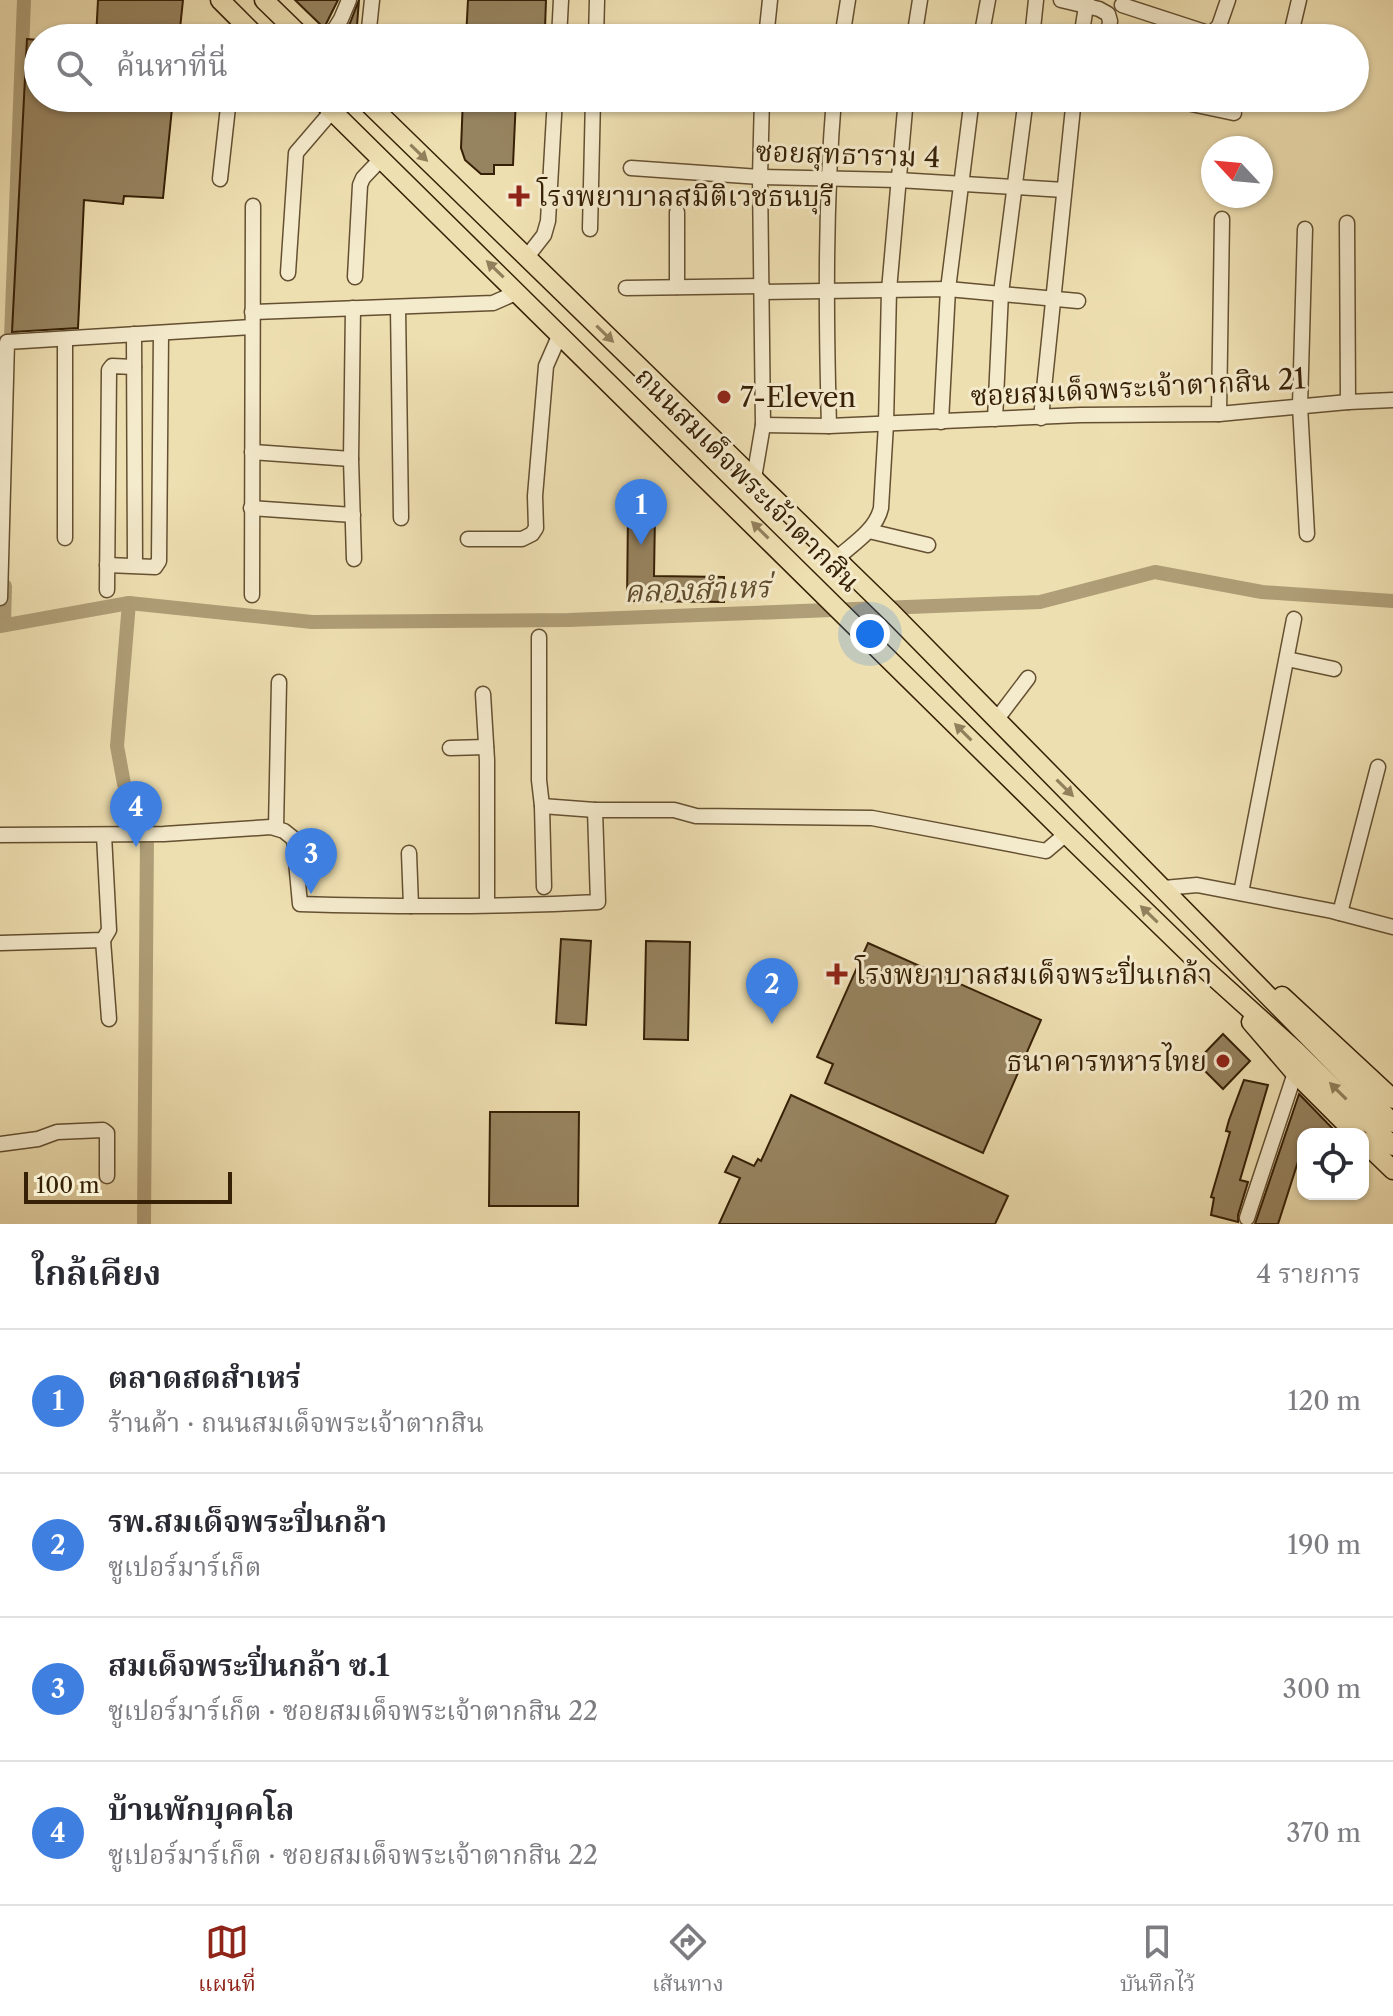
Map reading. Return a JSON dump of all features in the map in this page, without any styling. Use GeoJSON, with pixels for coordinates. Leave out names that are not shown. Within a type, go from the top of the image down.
{"type":"FeatureCollection","features":[{"type":"Feature","properties":{"kind":"main road"},"geometry":{"type":"LineString","coordinates":[[220,0],[244,24]]}},
{"type":"Feature","properties":{"kind":"main road"},"geometry":{"type":"LineString","coordinates":[[264,0],[289,24]]}},
{"type":"Feature","properties":{"kind":"main road","name":"ถนนสมเด็จพระเจ้าตากสิน"},"geometry":{"type":"LineString","coordinates":[[333,112],[1066,834],[1393,1146]]}},
{"type":"Feature","properties":{"kind":"main road","name":"ถนนสมเด็จพระเจ้าตากสิน"},"geometry":{"type":"LineString","coordinates":[[377,112],[837,558],[1393,1123]]}},
{"type":"Feature","properties":{"kind":"main road","name":"ถนนสมเด็จพระเจ้าตากสิน"},"geometry":{"type":"LineString","coordinates":[[1224,948],[1311,1021],[1393,1099]]}},
{"type":"Feature","properties":{"kind":"main road","name":"ถนนสมเด็จพระเจ้าตากสิน"},"geometry":{"type":"LineString","coordinates":[[1204,968],[1295,1073],[1350,1128]]}},
{"type":"Feature","properties":{"kind":"main road"},"geometry":{"type":"LineString","coordinates":[[1369,1147],[1393,1170]]}},
{"type":"Feature","properties":{"kind":"street"},"geometry":{"type":"LineString","coordinates":[[338,24],[349,0]]}},
{"type":"Feature","properties":{"kind":"street"},"geometry":{"type":"LineString","coordinates":[[369,24],[372,0]]}},
{"type":"Feature","properties":{"kind":"street"},"geometry":{"type":"LineString","coordinates":[[560,24],[561,0]]}},
{"type":"Feature","properties":{"kind":"street"},"geometry":{"type":"LineString","coordinates":[[596,24],[597,0]]}},
{"type":"Feature","properties":{"kind":"street"},"geometry":{"type":"LineString","coordinates":[[767,24],[770,0]]}},
{"type":"Feature","properties":{"kind":"street"},"geometry":{"type":"LineString","coordinates":[[844,24],[848,0]]}},
{"type":"Feature","properties":{"kind":"street"},"geometry":{"type":"LineString","coordinates":[[916,24],[920,0]]}},
{"type":"Feature","properties":{"kind":"street"},"geometry":{"type":"LineString","coordinates":[[984,24],[988,0]]}},
{"type":"Feature","properties":{"kind":"street"},"geometry":{"type":"LineString","coordinates":[[1033,24],[1036,0]]}},
{"type":"Feature","properties":{"kind":"street"},"geometry":{"type":"LineString","coordinates":[[1061,0],[1086,3],[1108,14],[1110,24]]}},
{"type":"Feature","properties":{"kind":"street"},"geometry":{"type":"LineString","coordinates":[[1220,24],[1228,0]]}},
{"type":"Feature","properties":{"kind":"street"},"geometry":{"type":"LineString","coordinates":[[1293,24],[1299,0]]}},
{"type":"Feature","properties":{"kind":"street"},"geometry":{"type":"LineString","coordinates":[[1083,24],[1086,3]]}},
{"type":"Feature","properties":{"kind":"street"},"geometry":{"type":"LineString","coordinates":[[1108,14],[1123,3],[1183,24]]}},
{"type":"Feature","properties":{"kind":"street"},"geometry":{"type":"LineString","coordinates":[[220,179],[227,112]]}},
{"type":"Feature","properties":{"kind":"street"},"geometry":{"type":"LineString","coordinates":[[288,273],[296,153],[329,112]]}},
{"type":"Feature","properties":{"kind":"street"},"geometry":{"type":"LineString","coordinates":[[526,258],[544,235],[548,221],[554,112]]}},
{"type":"Feature","properties":{"kind":"street"},"geometry":{"type":"LineString","coordinates":[[590,229],[593,112]]}},
{"type":"Feature","properties":{"kind":"street"},"geometry":{"type":"LineString","coordinates":[[754,478],[763,425],[762,112]]}},
{"type":"Feature","properties":{"kind":"street"},"geometry":{"type":"LineString","coordinates":[[829,426],[826,291],[833,112]]}},
{"type":"Feature","properties":{"kind":"street"},"geometry":{"type":"LineString","coordinates":[[837,558],[869,531],[879,518],[881,508],[889,290],[905,112]]}},
{"type":"Feature","properties":{"kind":"street"},"geometry":{"type":"LineString","coordinates":[[941,422],[948,289],[971,112]]}},
{"type":"Feature","properties":{"kind":"street"},"geometry":{"type":"LineString","coordinates":[[995,419],[1001,293],[1025,112]]}},
{"type":"Feature","properties":{"kind":"street"},"geometry":{"type":"LineString","coordinates":[[1041,418],[1072,112]]}},
{"type":"Feature","properties":{"kind":"street"},"geometry":{"type":"LineString","coordinates":[[1229,112],[1234,113]]}},
{"type":"Feature","properties":{"kind":"street"},"geometry":{"type":"LineString","coordinates":[[355,277],[360,185],[381,159]]}},
{"type":"Feature","properties":{"kind":"street","name":"ซอยสุทธาราม 4"},"geometry":{"type":"LineString","coordinates":[[631,168],[760,177],[898,180],[1064,190]]}},
{"type":"Feature","properties":{"kind":"street"},"geometry":{"type":"LineString","coordinates":[[252,595],[253,206]]}},
{"type":"Feature","properties":{"kind":"street"},"geometry":{"type":"LineString","coordinates":[[677,212],[677,287]]}},
{"type":"Feature","properties":{"kind":"street"},"geometry":{"type":"LineString","coordinates":[[1219,414],[1222,219]]}},
{"type":"Feature","properties":{"kind":"street"},"geometry":{"type":"LineString","coordinates":[[1347,223],[1348,402]]}},
{"type":"Feature","properties":{"kind":"street"},"geometry":{"type":"LineString","coordinates":[[1305,229],[1300,406],[1307,534]]}},
{"type":"Feature","properties":{"kind":"street"},"geometry":{"type":"LineString","coordinates":[[626,288],[948,289],[1078,301]]}},
{"type":"Feature","properties":{"kind":"street"},"geometry":{"type":"LineString","coordinates":[[0,598],[4,361],[7,342],[161,333],[353,308],[493,303],[518,292]]}},
{"type":"Feature","properties":{"kind":"street"},"geometry":{"type":"LineString","coordinates":[[398,307],[401,518]]}},
{"type":"Feature","properties":{"kind":"street"},"geometry":{"type":"LineString","coordinates":[[353,308],[351,459],[354,559]]}},
{"type":"Feature","properties":{"kind":"street"},"geometry":{"type":"LineString","coordinates":[[107,565],[155,567],[159,561],[161,333]]}},
{"type":"Feature","properties":{"kind":"street"},"geometry":{"type":"LineString","coordinates":[[134,334],[135,565]]}},
{"type":"Feature","properties":{"kind":"street"},"geometry":{"type":"LineString","coordinates":[[468,539],[522,539],[536,528],[535,496],[546,366],[560,334]]}},
{"type":"Feature","properties":{"kind":"street"},"geometry":{"type":"LineString","coordinates":[[65,339],[65,538]]}},
{"type":"Feature","properties":{"kind":"street"},"geometry":{"type":"LineString","coordinates":[[107,590],[109,370],[112,366],[134,367]]}},
{"type":"Feature","properties":{"kind":"street","name":"ซอยสมเด็จพระเจ้าตากสิน 21"},"geometry":{"type":"LineString","coordinates":[[763,425],[829,426],[1219,414],[1393,400]]}},
{"type":"Feature","properties":{"kind":"street"},"geometry":{"type":"LineString","coordinates":[[252,452],[351,459]]}},
{"type":"Feature","properties":{"kind":"street"},"geometry":{"type":"LineString","coordinates":[[251,508],[353,515]]}},
{"type":"Feature","properties":{"kind":"street"},"geometry":{"type":"LineString","coordinates":[[869,531],[928,545]]}},
{"type":"Feature","properties":{"kind":"street"},"geometry":{"type":"LineString","coordinates":[[1241,893],[1294,619]]}},
{"type":"Feature","properties":{"kind":"street"},"geometry":{"type":"LineString","coordinates":[[539,637],[539,780],[544,887]]}},
{"type":"Feature","properties":{"kind":"street"},"geometry":{"type":"LineString","coordinates":[[1287,659],[1334,669]]}},
{"type":"Feature","properties":{"kind":"street"},"geometry":{"type":"LineString","coordinates":[[997,719],[1028,678]]}},
{"type":"Feature","properties":{"kind":"street"},"geometry":{"type":"LineString","coordinates":[[276,828],[279,682]]}},
{"type":"Feature","properties":{"kind":"street"},"geometry":{"type":"LineString","coordinates":[[483,694],[487,904]]}},
{"type":"Feature","properties":{"kind":"street"},"geometry":{"type":"LineString","coordinates":[[450,748],[486,747]]}},
{"type":"Feature","properties":{"kind":"street"},"geometry":{"type":"LineString","coordinates":[[1340,913],[1378,767]]}},
{"type":"Feature","properties":{"kind":"street"},"geometry":{"type":"LineString","coordinates":[[542,806],[674,810],[696,816],[872,818],[1046,851],[1066,834]]}},
{"type":"Feature","properties":{"kind":"street"},"geometry":{"type":"LineString","coordinates":[[0,835],[104,835],[276,828],[294,839],[300,904],[355,907],[598,902],[595,810]]}},
{"type":"Feature","properties":{"kind":"street"},"geometry":{"type":"LineString","coordinates":[[104,835],[109,930],[103,940],[109,1019]]}},
{"type":"Feature","properties":{"kind":"street"},"geometry":{"type":"LineString","coordinates":[[409,853],[411,906]]}},
{"type":"Feature","properties":{"kind":"street"},"geometry":{"type":"LineString","coordinates":[[1164,888],[1197,885],[1340,913],[1393,927]]}},
{"type":"Feature","properties":{"kind":"street"},"geometry":{"type":"LineString","coordinates":[[1,943],[103,940]]}},
{"type":"Feature","properties":{"kind":"street"},"geometry":{"type":"LineString","coordinates":[[1247,1218],[1295,1073]]}},
{"type":"Feature","properties":{"kind":"street"},"geometry":{"type":"LineString","coordinates":[[0,1144],[38,1139],[57,1132],[103,1130],[107,1133],[107,1176]]}},
{"type":"Feature","properties":{"kind":"building"},"geometry":{"type":"Polygon","coordinates":[[[98,0],[183,0],[180,24],[97,24],[98,0]]]}},
{"type":"Feature","properties":{"kind":"building"},"geometry":{"type":"Polygon","coordinates":[[[295,0],[338,0],[326,24],[320,24],[295,0]]]}},
{"type":"Feature","properties":{"kind":"building"},"geometry":{"type":"Polygon","coordinates":[[[359,0],[357,24],[350,23],[359,0]]]}},
{"type":"Feature","properties":{"kind":"building"},"geometry":{"type":"Polygon","coordinates":[[[468,0],[546,0],[545,24],[467,24],[468,0]]]}},
{"type":"Feature","properties":{"kind":"building"},"geometry":{"type":"Polygon","coordinates":[[[24,98],[24,112],[172,112],[163,198],[124,196],[123,204],[84,200],[78,328],[12,332],[24,98]]]}},
{"type":"Feature","properties":{"kind":"building"},"geometry":{"type":"Polygon","coordinates":[[[462,112],[515,112],[513,165],[494,165],[494,174],[481,174],[465,160],[461,148],[462,112]]]}},
{"type":"Feature","properties":{"kind":"building"},"geometry":{"type":"Polygon","coordinates":[[[628,514],[655,514],[654,576],[724,577],[724,602],[627,601],[628,514]]]}},
{"type":"Feature","properties":{"kind":"building"},"geometry":{"type":"Polygon","coordinates":[[[561,939],[591,941],[586,1025],[556,1023],[561,939]]]}},
{"type":"Feature","properties":{"kind":"building"},"geometry":{"type":"Polygon","coordinates":[[[646,941],[690,942],[688,1040],[644,1039],[646,941]]]}},
{"type":"Feature","properties":{"kind":"building"},"geometry":{"type":"Polygon","coordinates":[[[868,943],[1041,1020],[983,1153],[825,1083],[833,1064],[817,1057],[868,943]]]}},
{"type":"Feature","properties":{"kind":"building","name":"ธนาคารทหารไทย"},"geometry":{"type":"Polygon","coordinates":[[[1223,1034],[1250,1061],[1223,1089],[1196,1062],[1223,1034]]]}},
{"type":"Feature","properties":{"kind":"building"},"geometry":{"type":"Polygon","coordinates":[[[1244,1080],[1268,1085],[1240,1180],[1248,1182],[1238,1222],[1211,1215],[1214,1198],[1211,1197],[1230,1132],[1226,1131],[1229,1120],[1244,1080]]]}},
{"type":"Feature","properties":{"kind":"building"},"geometry":{"type":"Polygon","coordinates":[[[1299,1094],[1332,1128],[1297,1128],[1297,1165],[1278,1224],[1255,1224],[1299,1094]]]}},
{"type":"Feature","properties":{"kind":"building"},"geometry":{"type":"Polygon","coordinates":[[[791,1095],[1008,1196],[995,1224],[719,1224],[740,1178],[725,1172],[733,1156],[754,1166],[758,1159],[761,1161],[791,1095]]]}},
{"type":"Feature","properties":{"kind":"building"},"geometry":{"type":"Polygon","coordinates":[[[490,1112],[579,1112],[578,1206],[489,1206],[490,1112]]]}},
{"type":"Feature","properties":{"kind":"waterway"},"geometry":{"type":"LineString","coordinates":[[11,337],[24,0]]}},
{"type":"Feature","properties":{"kind":"waterway","name":"คลองสำเหร่"},"geometry":{"type":"LineString","coordinates":[[0,626],[129,603],[312,622],[569,620],[1040,602],[1155,572],[1262,592],[1393,601]]}},
{"type":"Feature","properties":{"kind":"waterway"},"geometry":{"type":"LineString","coordinates":[[4,625],[5,586]]}},
{"type":"Feature","properties":{"kind":"waterway"},"geometry":{"type":"LineString","coordinates":[[129,603],[117,746],[124,784],[147,834],[144,1224]]}},
{"type":"Feature","properties":{"kind":"place","name":"โรงพยาบาลสมิติเวชธนบุรี"},"geometry":{"type":"Point","coordinates":[519,196]}},
{"type":"Feature","properties":{"kind":"place","name":"7-Eleven"},"geometry":{"type":"Point","coordinates":[724,397]}},
{"type":"Feature","properties":{"kind":"place","name":"ตลาดสดสำเหร่"},"geometry":{"type":"Point","coordinates":[641,545]}},
{"type":"Feature","properties":{"kind":"place","name":"บ้านพักบุคคโล"},"geometry":{"type":"Point","coordinates":[136,847]}},
{"type":"Feature","properties":{"kind":"place","name":"สมเด็จพระปิ่นกล้า ซ.1"},"geometry":{"type":"Point","coordinates":[311,894]}},
{"type":"Feature","properties":{"kind":"place","name":"โรงพยาบาลสมเด็จพระปิ่นเกล้า"},"geometry":{"type":"Point","coordinates":[837,974]}},
{"type":"Feature","properties":{"kind":"place","name":"รพ.สมเด็จพระปิ่นกล้า"},"geometry":{"type":"Point","coordinates":[772,1024]}},
{"type":"Feature","properties":{"kind":"place","name":"ธนาคารทหารไทย"},"geometry":{"type":"Point","coordinates":[1223,1061]}}]}
